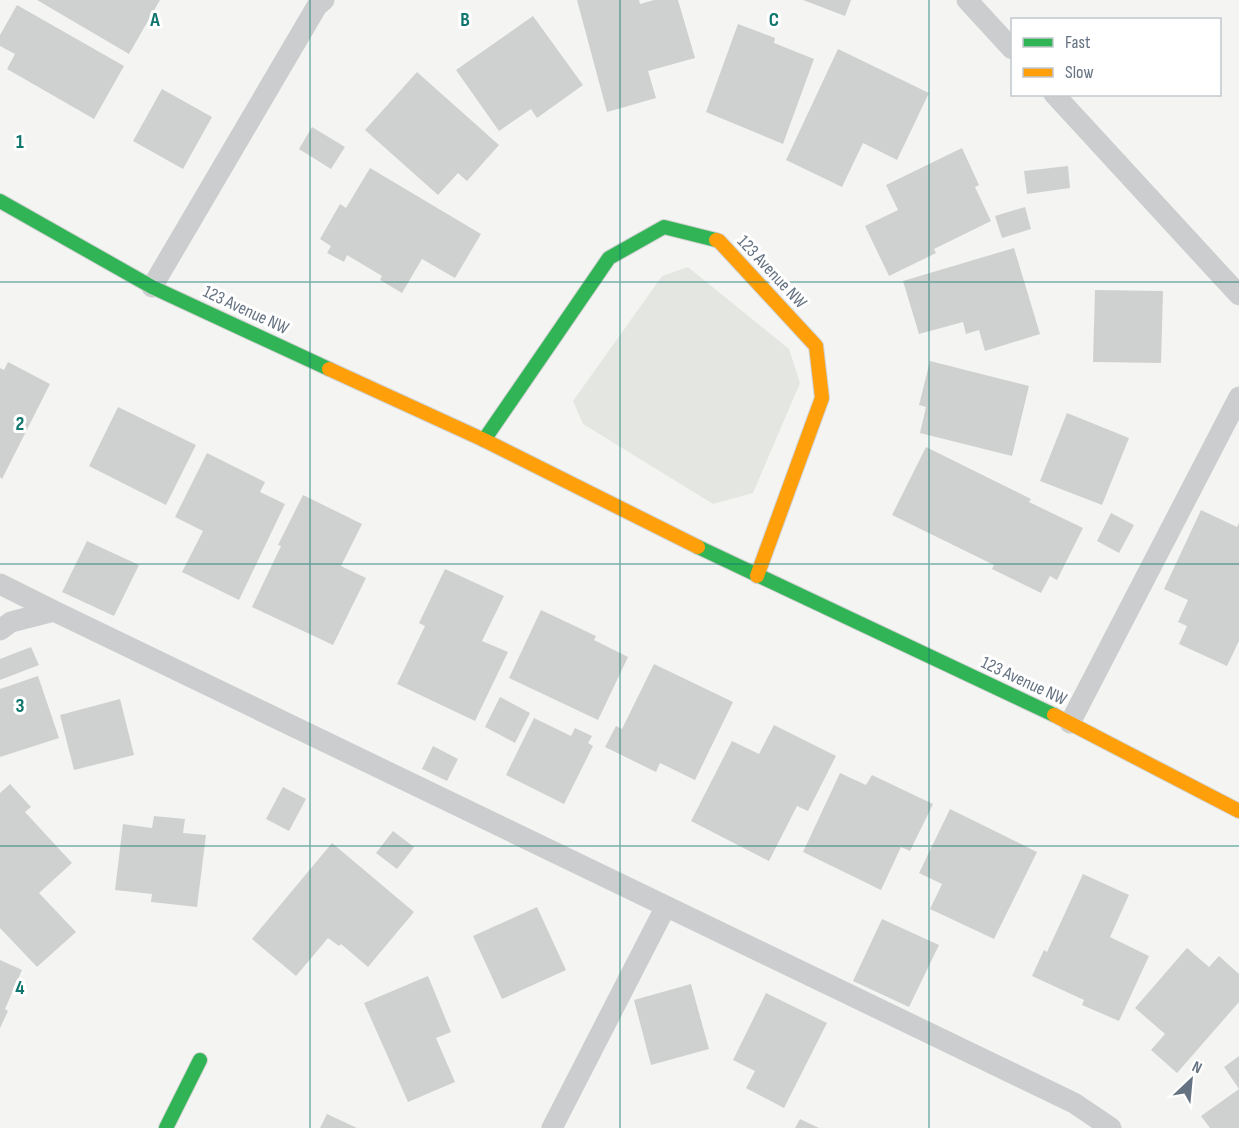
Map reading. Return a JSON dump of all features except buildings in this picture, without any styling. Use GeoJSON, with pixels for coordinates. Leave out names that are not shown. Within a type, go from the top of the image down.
{"type":"FeatureCollection","features":[{"type":"Feature","properties":{"kind":"street","name":"123 Avenue NW"},"geometry":{"type":"LineString","coordinates":[[0,201],[152,287],[484,440],[757,576],[1070,723],[1239,811]]}},
{"type":"Feature","properties":{"kind":"street","name":"123 Avenue NW"},"geometry":{"type":"LineString","coordinates":[[484,440],[609,258],[664,227],[720,242],[816,346],[822,398],[757,576]]}},
{"type":"Feature","properties":{"kind":"street"},"geometry":{"type":"LineString","coordinates":[[166,1128],[200,1059]]}},
{"type":"Feature","properties":{"kind":"lane"},"geometry":{"type":"LineString","coordinates":[[152,287],[317,6],[324,0]]}},
{"type":"Feature","properties":{"kind":"lane"},"geometry":{"type":"LineString","coordinates":[[967,0],[1011,49]]}},
{"type":"Feature","properties":{"kind":"lane"},"geometry":{"type":"LineString","coordinates":[[1056,96],[1239,296]]}},
{"type":"Feature","properties":{"kind":"lane"},"geometry":{"type":"LineString","coordinates":[[1070,723],[1239,397]]}},
{"type":"Feature","properties":{"kind":"lane"},"geometry":{"type":"LineString","coordinates":[[0,584],[1074,1103],[1111,1128]]}},
{"type":"Feature","properties":{"kind":"lane"},"geometry":{"type":"LineString","coordinates":[[0,630],[11,622],[54,611]]}},
{"type":"Feature","properties":{"kind":"lane"},"geometry":{"type":"LineString","coordinates":[[552,1128],[666,906]]}},
{"type":"Feature","properties":{"kind":"shaded area"},"geometry":{"type":"Polygon","coordinates":[[[688,267],[789,349],[800,383],[753,493],[713,504],[583,424],[573,401],[662,276],[688,267]]]}},
{"type":"Feature","properties":{"kind":"traffic: fast"},"geometry":{"type":"LineString","coordinates":[[0,201],[152,287],[329,369]]}},
{"type":"Feature","properties":{"kind":"traffic: fast"},"geometry":{"type":"LineString","coordinates":[[484,440],[609,258],[664,227],[716,240]]}},
{"type":"Feature","properties":{"kind":"traffic: fast"},"geometry":{"type":"LineString","coordinates":[[698,547],[1054,715]]}},
{"type":"Feature","properties":{"kind":"traffic: fast"},"geometry":{"type":"LineString","coordinates":[[166,1128],[200,1060]]}},
{"type":"Feature","properties":{"kind":"traffic: slow"},"geometry":{"type":"LineString","coordinates":[[716,240],[816,346],[822,398],[757,576]]}},
{"type":"Feature","properties":{"kind":"traffic: slow"},"geometry":{"type":"LineString","coordinates":[[329,369],[484,440],[698,547]]}},
{"type":"Feature","properties":{"kind":"traffic: slow"},"geometry":{"type":"LineString","coordinates":[[1054,715],[1239,811]]}}]}
